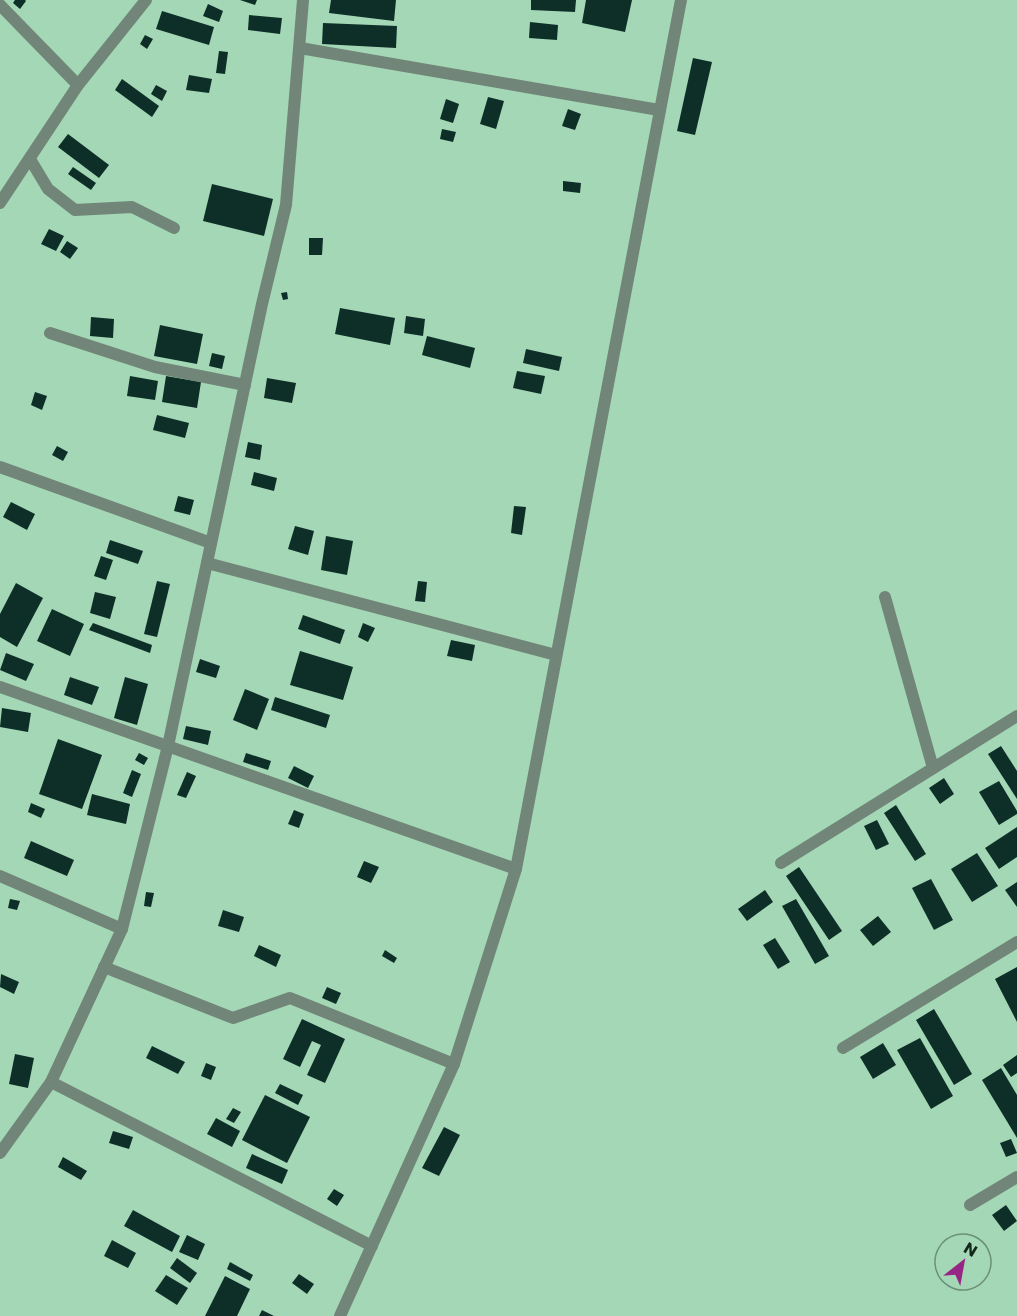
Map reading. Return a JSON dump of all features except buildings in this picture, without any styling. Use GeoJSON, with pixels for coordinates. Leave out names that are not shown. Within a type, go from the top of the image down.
{"type":"FeatureCollection","features":[{"type":"Feature","properties":{"kind":"street"},"geometry":{"type":"LineString","coordinates":[[0,203],[78,85],[146,0]]}},
{"type":"Feature","properties":{"kind":"street"},"geometry":{"type":"LineString","coordinates":[[0,1153],[51,1082],[122,929],[168,747],[286,205],[303,0]]}},
{"type":"Feature","properties":{"kind":"street"},"geometry":{"type":"LineString","coordinates":[[340,1316],[454,1064],[516,869],[681,0]]}},
{"type":"Feature","properties":{"kind":"street"},"geometry":{"type":"LineString","coordinates":[[0,5],[78,85]]}},
{"type":"Feature","properties":{"kind":"street"},"geometry":{"type":"LineString","coordinates":[[300,48],[659,110]]}},
{"type":"Feature","properties":{"kind":"street"},"geometry":{"type":"LineString","coordinates":[[30,159],[48,189],[75,210],[132,207],[174,228]]}},
{"type":"Feature","properties":{"kind":"street"},"geometry":{"type":"LineString","coordinates":[[50,333],[155,367],[245,385]]}},
{"type":"Feature","properties":{"kind":"street"},"geometry":{"type":"LineString","coordinates":[[0,467],[211,543]]}},
{"type":"Feature","properties":{"kind":"street"},"geometry":{"type":"LineString","coordinates":[[207,563],[556,655]]}},
{"type":"Feature","properties":{"kind":"street"},"geometry":{"type":"LineString","coordinates":[[885,597],[933,768]]}},
{"type":"Feature","properties":{"kind":"street"},"geometry":{"type":"LineString","coordinates":[[0,687],[516,869]]}},
{"type":"Feature","properties":{"kind":"street"},"geometry":{"type":"LineString","coordinates":[[781,863],[1017,716]]}},
{"type":"Feature","properties":{"kind":"street"},"geometry":{"type":"LineString","coordinates":[[0,876],[122,929]]}},
{"type":"Feature","properties":{"kind":"street"},"geometry":{"type":"LineString","coordinates":[[843,1048],[1017,942]]}},
{"type":"Feature","properties":{"kind":"street"},"geometry":{"type":"LineString","coordinates":[[104,967],[233,1018],[290,998],[454,1064]]}},
{"type":"Feature","properties":{"kind":"street"},"geometry":{"type":"LineString","coordinates":[[51,1082],[372,1246]]}},
{"type":"Feature","properties":{"kind":"street"},"geometry":{"type":"LineString","coordinates":[[970,1205],[1017,1177]]}}]}
